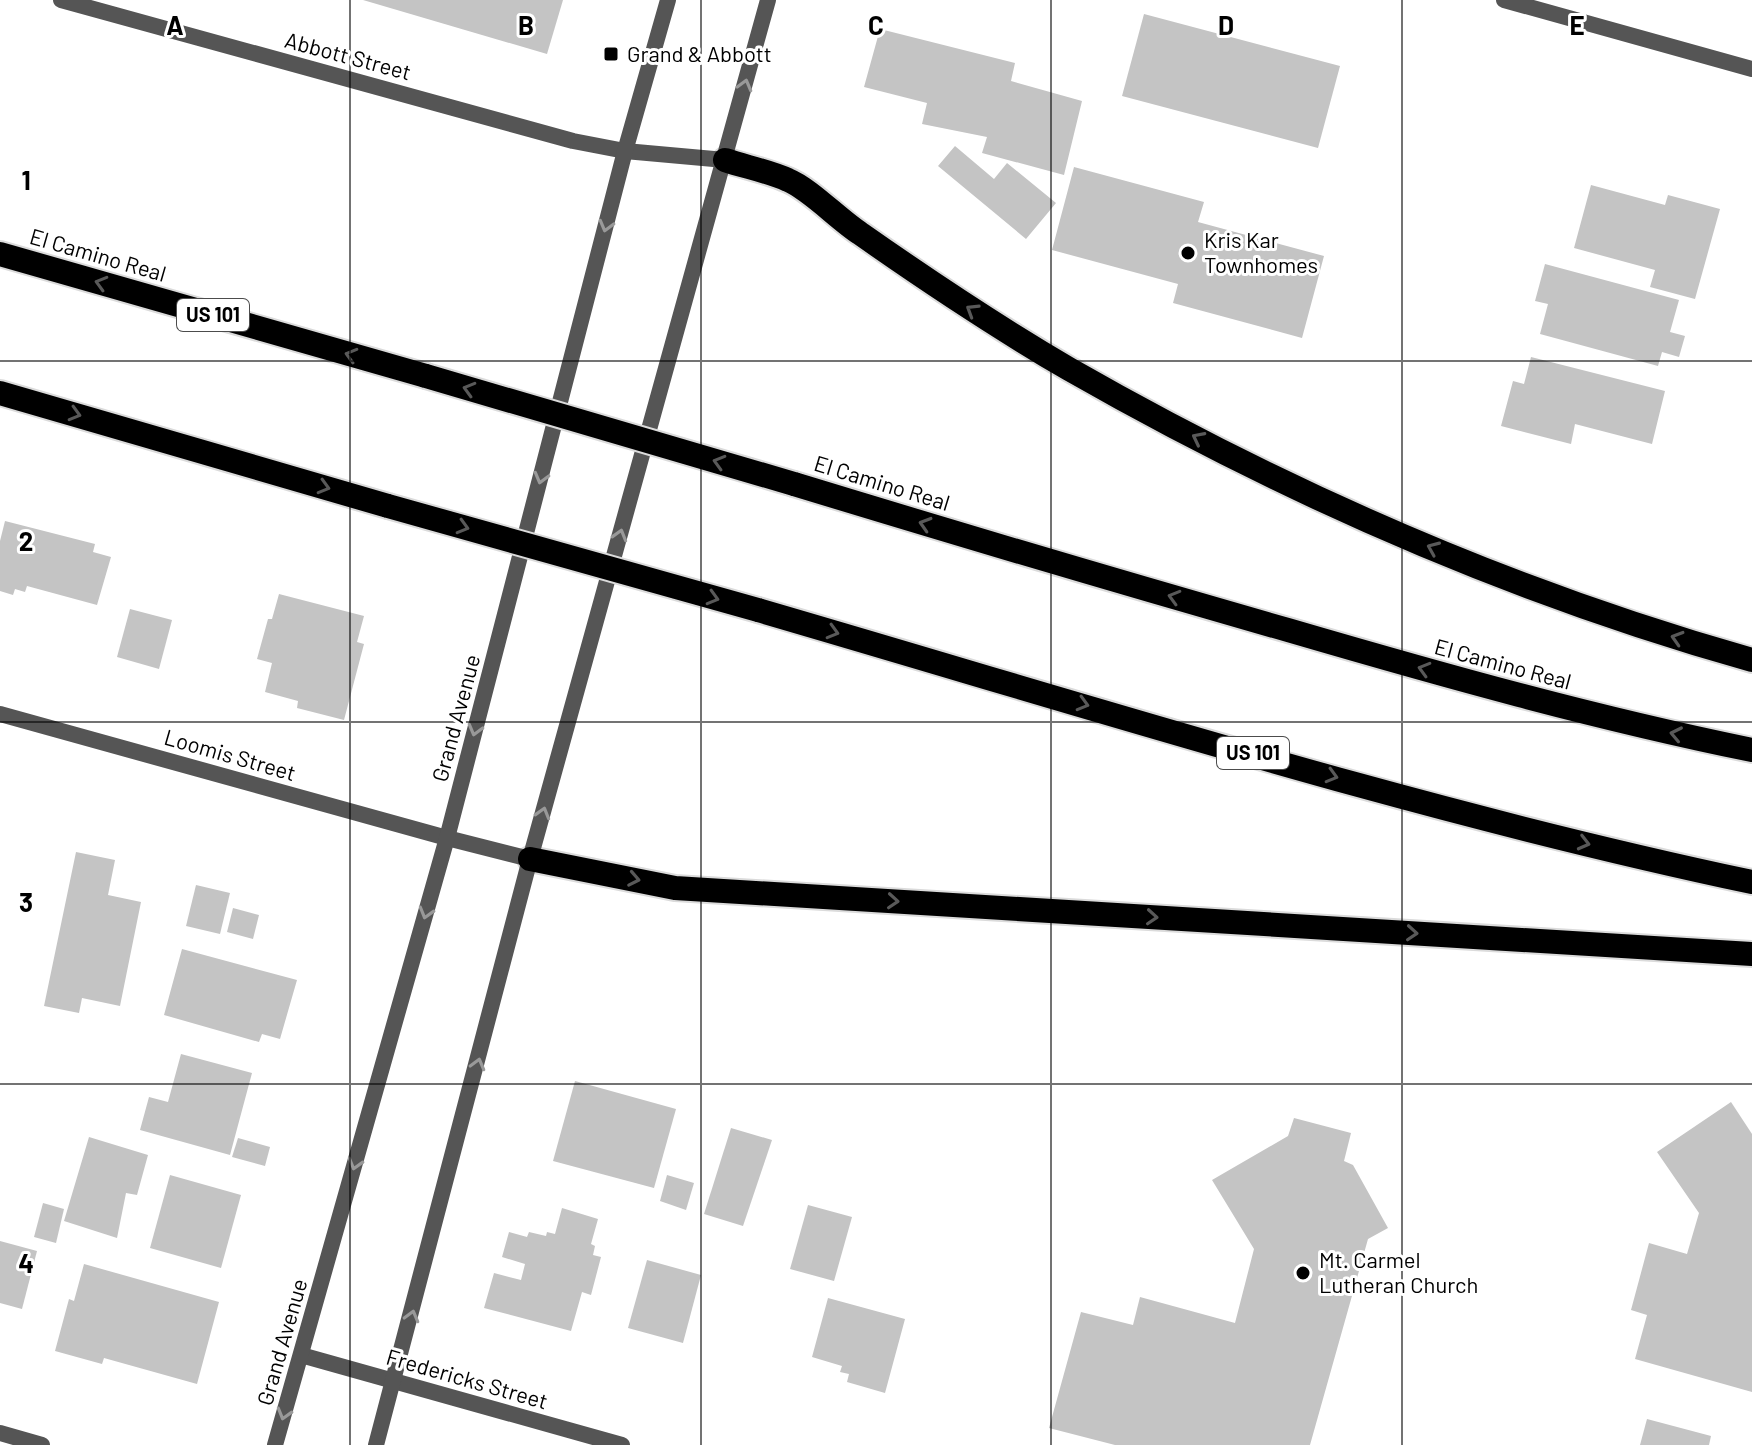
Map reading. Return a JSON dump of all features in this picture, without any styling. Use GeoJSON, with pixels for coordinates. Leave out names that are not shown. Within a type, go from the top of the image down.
{"type":"FeatureCollection","features":[{"type":"Feature","properties":{"kind":"highway"},"geometry":{"type":"LineString","coordinates":[[725,160],[791,180],[857,232],[962,304],[1068,368],[1206,443],[1320,498],[1510,580],[1662,634],[1752,660]]}},
{"type":"Feature","properties":{"kind":"highway","name":"El Camino Real"},"geometry":{"type":"LineString","coordinates":[[0,254],[1486,687],[1752,750]]}},
{"type":"Feature","properties":{"kind":"highway","name":"US 101"},"geometry":{"type":"LineString","coordinates":[[0,393],[1422,802],[1647,860],[1752,882]]}},
{"type":"Feature","properties":{"kind":"highway"},"geometry":{"type":"LineString","coordinates":[[530,859],[675,888],[1752,954]]}},
{"type":"Feature","properties":{"kind":"street","name":"Abbott Street"},"geometry":{"type":"LineString","coordinates":[[61,0],[573,141],[625,151],[725,160]]}},
{"type":"Feature","properties":{"kind":"street","name":"Grand Avenue"},"geometry":{"type":"LineString","coordinates":[[275,1445],[447,838],[625,151],[668,0]]}},
{"type":"Feature","properties":{"kind":"street"},"geometry":{"type":"LineString","coordinates":[[376,1445],[530,859],[768,0]]}},
{"type":"Feature","properties":{"kind":"street"},"geometry":{"type":"LineString","coordinates":[[1504,0],[1536,4],[1752,69]]}},
{"type":"Feature","properties":{"kind":"street","name":"Loomis Street"},"geometry":{"type":"LineString","coordinates":[[0,714],[530,859]]}},
{"type":"Feature","properties":{"kind":"street","name":"Fredericks Street"},"geometry":{"type":"LineString","coordinates":[[301,1355],[622,1445]]}},
{"type":"Feature","properties":{"kind":"street"},"geometry":{"type":"LineString","coordinates":[[0,1433],[42,1445]]}},
{"type":"Feature","properties":{"kind":"building"},"geometry":{"type":"Polygon","coordinates":[[[363,0],[563,0],[547,54],[363,0]]]}},
{"type":"Feature","properties":{"kind":"building"},"geometry":{"type":"Polygon","coordinates":[[[1144,14],[1340,66],[1318,148],[1122,96],[1144,14]]]}},
{"type":"Feature","properties":{"kind":"building"},"geometry":{"type":"Polygon","coordinates":[[[880,29],[1015,63],[1011,81],[1082,101],[1064,175],[982,153],[987,137],[922,124],[927,103],[864,87],[880,29]]]}},
{"type":"Feature","properties":{"kind":"building"},"geometry":{"type":"Polygon","coordinates":[[[955,146],[994,179],[1007,163],[1056,203],[1026,239],[938,166],[955,146]]]}},
{"type":"Feature","properties":{"kind":"building","name":"Kris Kar Townhomes"},"geometry":{"type":"Polygon","coordinates":[[[1074,167],[1204,202],[1198,222],[1324,256],[1302,338],[1173,303],[1178,284],[1052,250],[1074,167]]]}},
{"type":"Feature","properties":{"kind":"building"},"geometry":{"type":"Polygon","coordinates":[[[1591,185],[1665,205],[1668,195],[1720,209],[1695,299],[1650,287],[1655,270],[1574,248],[1591,185]]]}},
{"type":"Feature","properties":{"kind":"building"},"geometry":{"type":"Polygon","coordinates":[[[1545,264],[1679,300],[1670,332],[1685,336],[1679,357],[1662,352],[1658,366],[1540,334],[1548,304],[1535,301],[1545,264]]]}},
{"type":"Feature","properties":{"kind":"building"},"geometry":{"type":"Polygon","coordinates":[[[1531,357],[1665,391],[1652,444],[1575,424],[1571,444],[1501,426],[1513,381],[1524,384],[1531,357]]]}},
{"type":"Feature","properties":{"kind":"building"},"geometry":{"type":"Polygon","coordinates":[[[5,521],[95,544],[93,552],[111,557],[97,605],[27,586],[25,592],[15,589],[13,595],[0,591],[0,541],[5,521]]]}},
{"type":"Feature","properties":{"kind":"building"},"geometry":{"type":"Polygon","coordinates":[[[279,594],[364,616],[357,642],[364,644],[344,720],[297,708],[298,701],[265,692],[272,663],[257,659],[268,619],[272,619],[279,594]]]}},
{"type":"Feature","properties":{"kind":"building"},"geometry":{"type":"Polygon","coordinates":[[[130,609],[172,620],[159,669],[117,657],[130,609]]]}},
{"type":"Feature","properties":{"kind":"building"},"geometry":{"type":"Polygon","coordinates":[[[76,852],[115,860],[108,895],[141,902],[120,1006],[82,998],[79,1013],[44,1006],[76,852]]]}},
{"type":"Feature","properties":{"kind":"building"},"geometry":{"type":"Polygon","coordinates":[[[196,885],[230,893],[220,934],[186,926],[196,885]]]}},
{"type":"Feature","properties":{"kind":"building"},"geometry":{"type":"Polygon","coordinates":[[[233,908],[259,915],[253,939],[227,932],[233,908]]]}},
{"type":"Feature","properties":{"kind":"building"},"geometry":{"type":"Polygon","coordinates":[[[182,949],[297,980],[280,1039],[262,1034],[259,1042],[164,1015],[182,949]]]}},
{"type":"Feature","properties":{"kind":"building"},"geometry":{"type":"Polygon","coordinates":[[[181,1054],[252,1073],[230,1155],[140,1130],[149,1097],[168,1102],[181,1054]]]}},
{"type":"Feature","properties":{"kind":"building"},"geometry":{"type":"Polygon","coordinates":[[[575,1081],[676,1109],[654,1188],[553,1161],[575,1081]]]}},
{"type":"Feature","properties":{"kind":"building"},"geometry":{"type":"Polygon","coordinates":[[[1731,1102],[1752,1134],[1752,1392],[1635,1359],[1647,1315],[1631,1310],[1649,1243],[1687,1254],[1699,1213],[1657,1152],[1731,1102]]]}},
{"type":"Feature","properties":{"kind":"building","name":"Mt. Carmel Lutheran Church"},"geometry":{"type":"Polygon","coordinates":[[[1294,1118],[1351,1133],[1344,1161],[1353,1165],[1388,1228],[1368,1239],[1310,1445],[1115,1445],[1049,1428],[1081,1312],[1133,1325],[1140,1297],[1235,1323],[1254,1249],[1212,1180],[1288,1136],[1294,1118]]]}},
{"type":"Feature","properties":{"kind":"building"},"geometry":{"type":"Polygon","coordinates":[[[731,1128],[772,1140],[743,1226],[704,1214],[731,1128]]]}},
{"type":"Feature","properties":{"kind":"building"},"geometry":{"type":"Polygon","coordinates":[[[89,1137],[148,1155],[137,1195],[126,1193],[117,1238],[64,1221],[89,1137]]]}},
{"type":"Feature","properties":{"kind":"building"},"geometry":{"type":"Polygon","coordinates":[[[238,1138],[270,1147],[265,1166],[232,1157],[238,1138]]]}},
{"type":"Feature","properties":{"kind":"building"},"geometry":{"type":"Polygon","coordinates":[[[170,1175],[241,1195],[221,1268],[150,1248],[170,1175]]]}},
{"type":"Feature","properties":{"kind":"building"},"geometry":{"type":"Polygon","coordinates":[[[667,1175],[694,1183],[686,1210],[660,1201],[667,1175]]]}},
{"type":"Feature","properties":{"kind":"building"},"geometry":{"type":"Polygon","coordinates":[[[43,1203],[64,1209],[56,1243],[34,1237],[43,1203]]]}},
{"type":"Feature","properties":{"kind":"building"},"geometry":{"type":"Polygon","coordinates":[[[808,1205],[852,1217],[834,1281],[790,1269],[808,1205]]]}},
{"type":"Feature","properties":{"kind":"building"},"geometry":{"type":"Polygon","coordinates":[[[562,1208],[598,1219],[591,1244],[595,1246],[593,1255],[601,1257],[591,1295],[582,1292],[571,1331],[484,1308],[494,1273],[521,1280],[525,1264],[502,1257],[509,1232],[527,1237],[529,1232],[546,1236],[547,1232],[555,1234],[562,1208]]]}},
{"type":"Feature","properties":{"kind":"building"},"geometry":{"type":"Polygon","coordinates":[[[0,1241],[37,1251],[22,1309],[0,1303],[0,1241]]]}},
{"type":"Feature","properties":{"kind":"building"},"geometry":{"type":"Polygon","coordinates":[[[647,1260],[701,1275],[683,1343],[628,1328],[647,1260]]]}},
{"type":"Feature","properties":{"kind":"building"},"geometry":{"type":"Polygon","coordinates":[[[84,1264],[219,1302],[197,1384],[104,1358],[102,1364],[55,1351],[69,1299],[74,1301],[84,1264]]]}},
{"type":"Feature","properties":{"kind":"building"},"geometry":{"type":"Polygon","coordinates":[[[828,1298],[905,1319],[885,1393],[847,1382],[849,1374],[840,1372],[842,1366],[812,1357],[828,1298]]]}},
{"type":"Feature","properties":{"kind":"building"},"geometry":{"type":"Polygon","coordinates":[[[1647,1419],[1711,1436],[1709,1445],[1640,1445],[1647,1419]]]}},
{"type":"Feature","properties":{"kind":"place","name":"Grand & Abbott"},"geometry":{"type":"Point","coordinates":[611,54]}},
{"type":"Feature","properties":{"kind":"place","name":"Kris Kar Townhomes"},"geometry":{"type":"Point","coordinates":[1188,253]}},
{"type":"Feature","properties":{"kind":"place","name":"Mt. Carmel Lutheran Church"},"geometry":{"type":"Point","coordinates":[1303,1273]}}]}
